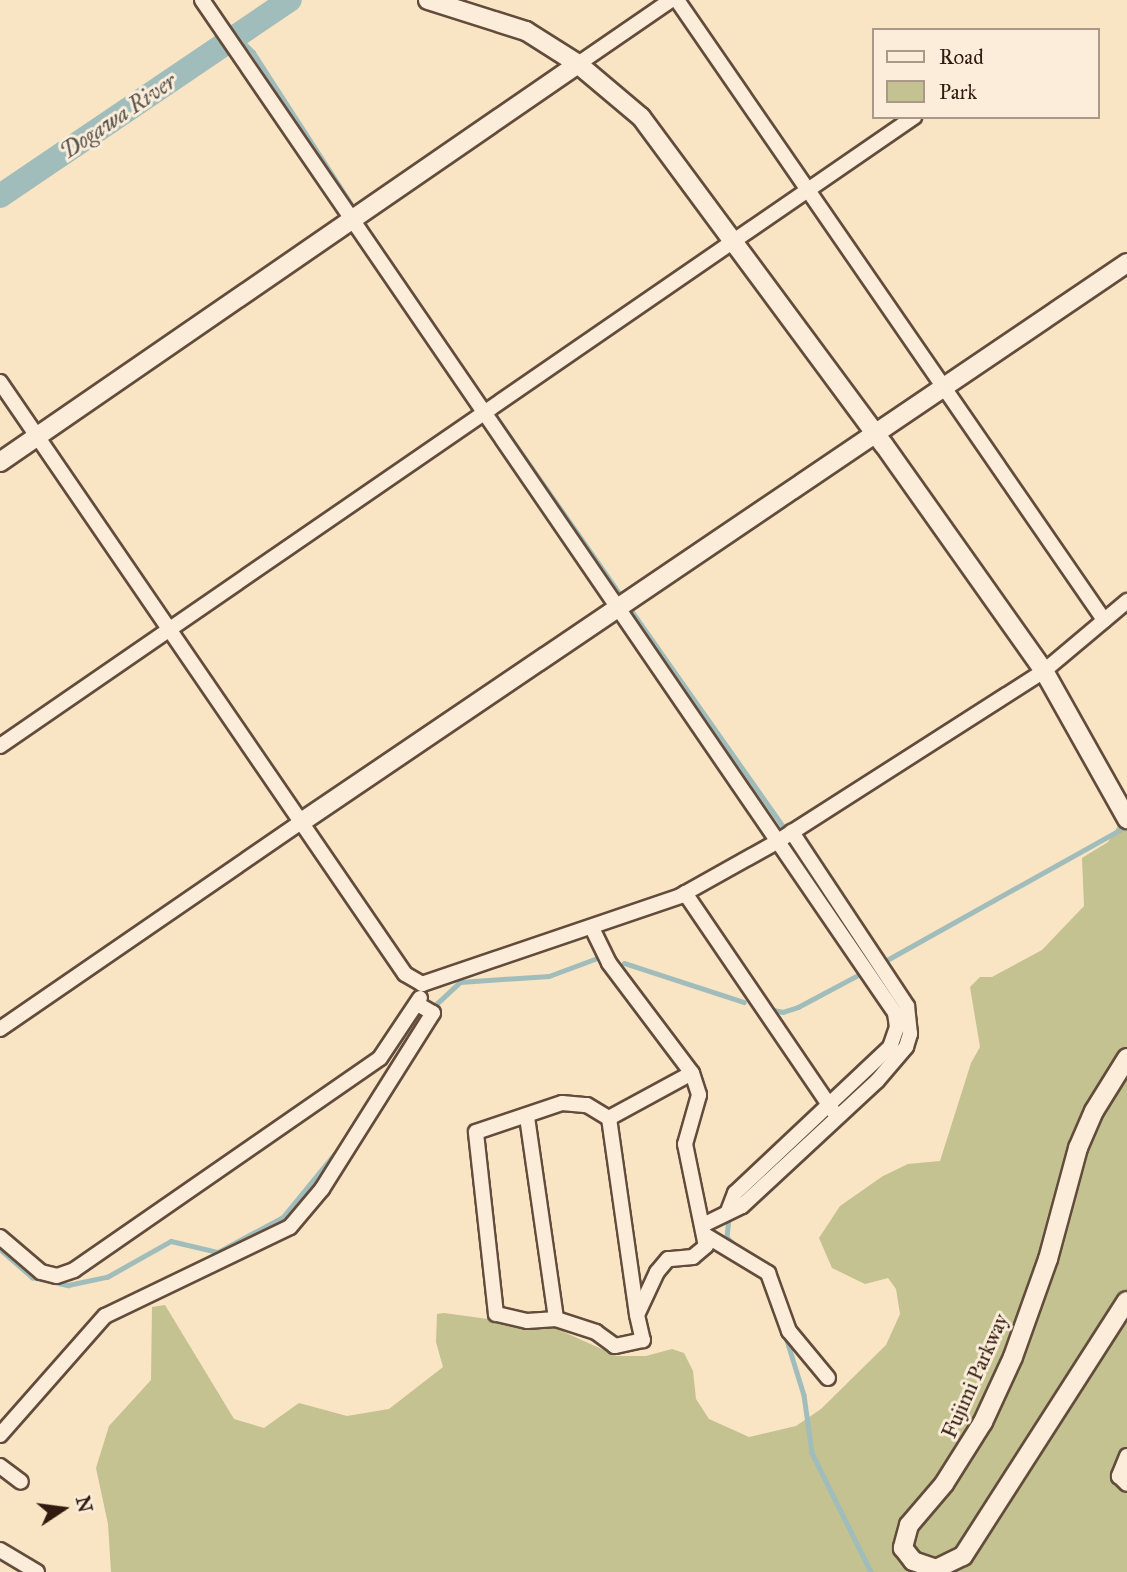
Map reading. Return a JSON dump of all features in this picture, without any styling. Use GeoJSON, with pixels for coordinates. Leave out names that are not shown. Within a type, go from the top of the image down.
{"type":"FeatureCollection","features":[{"type":"Feature","properties":{"kind":"street"},"geometry":{"type":"LineString","coordinates":[[202,0],[775,843],[788,856],[902,1012]]}},
{"type":"Feature","properties":{"kind":"street"},"geometry":{"type":"LineString","coordinates":[[428,0],[526,31],[578,64],[641,117],[876,435],[1044,671],[1127,819]]}},
{"type":"Feature","properties":{"kind":"street"},"geometry":{"type":"LineString","coordinates":[[0,462],[671,0]]}},
{"type":"Feature","properties":{"kind":"street"},"geometry":{"type":"LineString","coordinates":[[677,0],[1104,620]]}},
{"type":"Feature","properties":{"kind":"street"},"geometry":{"type":"LineString","coordinates":[[0,746],[911,119]]}},
{"type":"Feature","properties":{"kind":"street"},"geometry":{"type":"LineString","coordinates":[[0,1029],[300,823],[944,390],[1127,263]]}},
{"type":"Feature","properties":{"kind":"street"},"geometry":{"type":"LineString","coordinates":[[0,382],[405,974],[422,984],[592,928],[685,893],[775,843],[1044,671],[1127,601]]}},
{"type":"Feature","properties":{"kind":"street"},"geometry":{"type":"LineString","coordinates":[[704,1230],[728,1211],[742,1206],[838,1116],[906,1047],[902,1012],[792,832]]}},
{"type":"Feature","properties":{"kind":"street"},"geometry":{"type":"LineString","coordinates":[[685,893],[838,1116]]}},
{"type":"Feature","properties":{"kind":"street"},"geometry":{"type":"LineString","coordinates":[[592,928],[609,963],[692,1073],[699,1095],[685,1144],[706,1246],[699,1253],[668,1259],[637,1315]]}},
{"type":"Feature","properties":{"kind":"street"},"geometry":{"type":"LineString","coordinates":[[0,1237],[41,1272],[57,1276],[74,1270],[380,1058],[419,1004],[422,984]]}},
{"type":"Feature","properties":{"kind":"street"},"geometry":{"type":"LineString","coordinates":[[0,1435],[106,1315],[290,1227],[329,1178],[433,1013],[419,1004]]}},
{"type":"Feature","properties":{"kind":"street"},"geometry":{"type":"LineString","coordinates":[[728,1211],[735,1192],[890,1047],[902,1012]]}},
{"type":"Feature","properties":{"kind":"street","name":"Fujimi Parkway"},"geometry":{"type":"LineString","coordinates":[[1127,1058],[1094,1111],[1078,1148],[1048,1259],[1013,1357],[984,1422],[944,1484],[909,1525],[903,1548],[913,1561],[936,1569],[963,1556],[1127,1301]]}},
{"type":"Feature","properties":{"kind":"street"},"geometry":{"type":"LineString","coordinates":[[608,1118],[692,1073]]}},
{"type":"Feature","properties":{"kind":"street"},"geometry":{"type":"LineString","coordinates":[[562,1103],[587,1105],[608,1118],[643,1340],[615,1346],[596,1332],[556,1319],[527,1321],[496,1314],[476,1132],[527,1117],[562,1103]]}},
{"type":"Feature","properties":{"kind":"street"},"geometry":{"type":"LineString","coordinates":[[527,1117],[556,1319]]}},
{"type":"Feature","properties":{"kind":"street"},"geometry":{"type":"LineString","coordinates":[[704,1230],[759,1266],[772,1280],[789,1331],[828,1378]]}},
{"type":"Feature","properties":{"kind":"street"},"geometry":{"type":"LineString","coordinates":[[1127,1456],[1118,1476],[1127,1484]]}},
{"type":"Feature","properties":{"kind":"street"},"geometry":{"type":"LineString","coordinates":[[0,1466],[21,1482]]}},
{"type":"Feature","properties":{"kind":"street"},"geometry":{"type":"LineString","coordinates":[[0,1550],[37,1572]]}},
{"type":"Feature","properties":{"kind":"green space"},"geometry":{"type":"Polygon","coordinates":[[[1127,811],[1127,1572],[111,1572],[108,1524],[96,1468],[109,1426],[151,1380],[152,1307],[165,1305],[234,1419],[264,1428],[299,1403],[347,1416],[389,1409],[443,1367],[436,1342],[437,1314],[444,1313],[555,1328],[617,1356],[646,1356],[672,1349],[684,1353],[693,1371],[696,1399],[709,1419],[749,1437],[796,1426],[821,1409],[886,1345],[900,1314],[896,1289],[888,1278],[865,1284],[832,1268],[819,1238],[840,1206],[883,1176],[908,1164],[940,1161],[971,1063],[980,1047],[970,987],[980,977],[992,977],[1042,950],[1084,906],[1082,858],[1108,842],[1127,811]]]}},
{"type":"Feature","properties":{"kind":"waterway","name":"Dogawa River"},"geometry":{"type":"LineString","coordinates":[[0,196],[290,0]]}},
{"type":"Feature","properties":{"kind":"waterway"},"geometry":{"type":"LineString","coordinates":[[237,36],[253,52],[356,211]]}},
{"type":"Feature","properties":{"kind":"waterway"},"geometry":{"type":"LineString","coordinates":[[361,219],[440,336]]}},
{"type":"Feature","properties":{"kind":"waterway"},"geometry":{"type":"LineString","coordinates":[[493,412],[624,600]]}},
{"type":"Feature","properties":{"kind":"waterway"},"geometry":{"type":"LineString","coordinates":[[629,607],[787,832]]}},
{"type":"Feature","properties":{"kind":"waterway"},"geometry":{"type":"LineString","coordinates":[[887,960],[1127,826]]}},
{"type":"Feature","properties":{"kind":"waterway"},"geometry":{"type":"LineString","coordinates":[[836,911],[861,951]]}},
{"type":"Feature","properties":{"kind":"waterway"},"geometry":{"type":"LineString","coordinates":[[430,1010],[460,982],[549,976],[600,957]]}},
{"type":"Feature","properties":{"kind":"waterway"},"geometry":{"type":"LineString","coordinates":[[624,963],[744,1002]]}},
{"type":"Feature","properties":{"kind":"waterway"},"geometry":{"type":"LineString","coordinates":[[769,1009],[783,1012],[798,1007],[860,974]]}},
{"type":"Feature","properties":{"kind":"waterway"},"geometry":{"type":"LineString","coordinates":[[376,1091],[416,1028]]}},
{"type":"Feature","properties":{"kind":"waterway"},"geometry":{"type":"LineString","coordinates":[[895,1048],[903,1031]]}},
{"type":"Feature","properties":{"kind":"waterway"},"geometry":{"type":"LineString","coordinates":[[869,1076],[886,1061]]}},
{"type":"Feature","properties":{"kind":"waterway"},"geometry":{"type":"LineString","coordinates":[[0,1249],[32,1277],[68,1285],[107,1277],[171,1241],[218,1252],[283,1217],[341,1146]]}},
{"type":"Feature","properties":{"kind":"waterway"},"geometry":{"type":"LineString","coordinates":[[729,1218],[727,1237],[737,1247]]}},
{"type":"Feature","properties":{"kind":"waterway"},"geometry":{"type":"LineString","coordinates":[[785,1334],[804,1395],[812,1453],[871,1572]]}}]}
